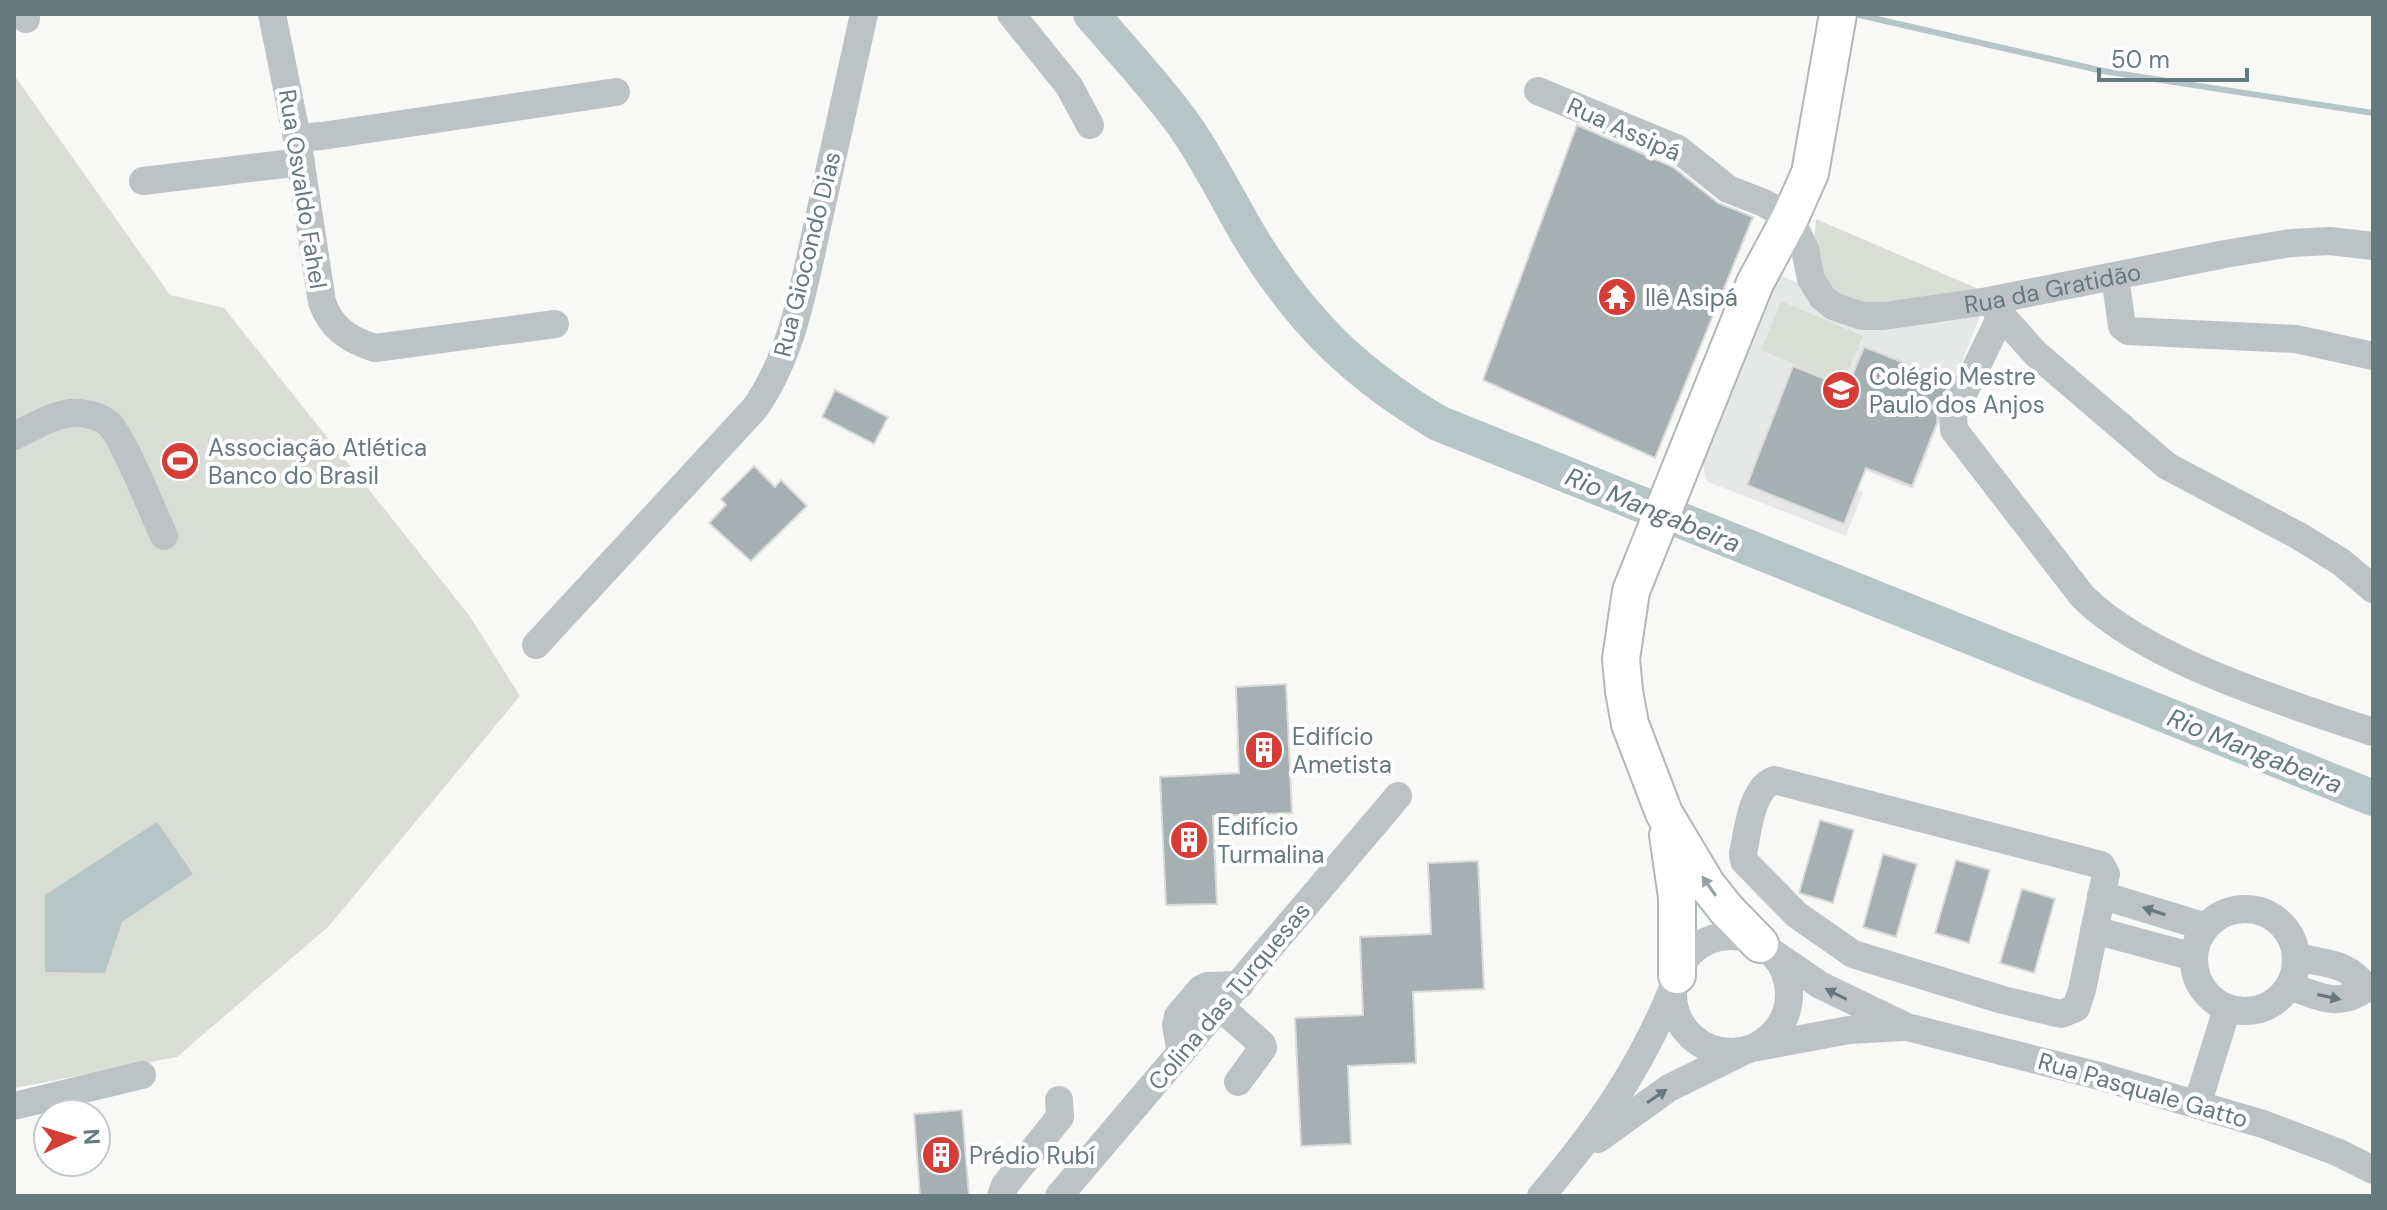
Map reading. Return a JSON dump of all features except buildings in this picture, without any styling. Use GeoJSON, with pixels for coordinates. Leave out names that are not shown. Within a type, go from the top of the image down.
{"type":"FeatureCollection","features":[{"type":"Feature","properties":{"kind":"main road"},"geometry":{"type":"LineString","coordinates":[[1764,947],[1707,885],[1664,813],[1630,724],[1621,659],[1631,591],[1755,283],[1797,234],[1838,14]]}},
{"type":"Feature","properties":{"kind":"main road"},"geometry":{"type":"LineString","coordinates":[[1664,813],[1677,897],[1675,981]]}},
{"type":"Feature","properties":{"kind":"street","name":"Rua Osvaldo Fahel"},"geometry":{"type":"LineString","coordinates":[[272,14],[299,150],[322,302],[328,319],[342,333],[375,348],[555,324]]}},
{"type":"Feature","properties":{"kind":"street","name":"Rua Giocondo Dias"},"geometry":{"type":"LineString","coordinates":[[536,645],[755,408],[770,387],[782,361],[799,304],[864,14]]}},
{"type":"Feature","properties":{"kind":"street"},"geometry":{"type":"LineString","coordinates":[[1011,14],[1069,86],[1090,125]]}},
{"type":"Feature","properties":{"kind":"street","name":"Rua Assipá"},"geometry":{"type":"LineString","coordinates":[[1538,91],[1678,149],[1728,189],[1764,203],[1797,234]]}},
{"type":"Feature","properties":{"kind":"street"},"geometry":{"type":"LineString","coordinates":[[143,181],[299,150],[322,136],[616,92]]}},
{"type":"Feature","properties":{"kind":"street","name":"Rua da Gratidão"},"geometry":{"type":"LineString","coordinates":[[1797,234],[1811,279],[1822,297],[1850,313],[1884,316],[1994,308],[2117,287],[2225,254],[2291,243],[2330,241],[2373,246]]}},
{"type":"Feature","properties":{"kind":"street"},"geometry":{"type":"LineString","coordinates":[[2117,287],[2122,326],[2128,331],[2296,339],[2373,356]]}},
{"type":"Feature","properties":{"kind":"street"},"geometry":{"type":"LineString","coordinates":[[2373,589],[2341,562],[2299,536],[2167,466],[2036,354],[1994,308],[1953,415],[1954,430],[2083,597],[2099,612],[2135,636],[2214,674],[2373,732]]}},
{"type":"Feature","properties":{"kind":"street"},"geometry":{"type":"LineString","coordinates":[[14,436],[50,419],[74,412],[109,423],[119,438],[164,536]]}},
{"type":"Feature","properties":{"kind":"street"},"geometry":{"type":"LineString","coordinates":[[1774,780],[1785,781],[2101,865],[2106,874],[2101,895],[2076,1008],[2061,1014],[2003,1000],[1853,954],[1797,915],[1749,869],[1743,853],[1758,793],[1764,784],[1774,780]]}},
{"type":"Feature","properties":{"kind":"street","name":"Colina das Turquesas"},"geometry":{"type":"LineString","coordinates":[[1059,1196],[1398,796]]}},
{"type":"Feature","properties":{"kind":"street"},"geometry":{"type":"LineString","coordinates":[[2101,895],[2206,927]]}},
{"type":"Feature","properties":{"kind":"street"},"geometry":{"type":"LineString","coordinates":[[2231,911],[2261,911],[2274,918],[2293,942],[2296,957],[2295,972],[2278,1000],[2262,1009],[2245,1012],[2227,1009],[2213,1000],[2202,988],[2195,973],[2197,941],[2217,917],[2231,911]]}},
{"type":"Feature","properties":{"kind":"street"},"geometry":{"type":"LineString","coordinates":[[2094,930],[2194,957]]}},
{"type":"Feature","properties":{"kind":"street"},"geometry":{"type":"LineString","coordinates":[[1541,1196],[1622,1091],[1642,1057],[1684,960],[1696,947],[1711,939],[1728,936],[1745,938],[1764,947],[1781,965],[1788,984],[1789,1004],[1782,1023],[1770,1038],[1669,1088],[1572,1159]]}},
{"type":"Feature","properties":{"kind":"street","name":"Rua Pasquale Gatto"},"geometry":{"type":"LineString","coordinates":[[1764,947],[1820,985],[1907,1027],[2099,1076],[2197,1105],[2311,1142],[2373,1170]]}},
{"type":"Feature","properties":{"kind":"street"},"geometry":{"type":"LineString","coordinates":[[2289,986],[2336,1001],[2355,997],[2370,989],[2349,969],[2296,957]]}},
{"type":"Feature","properties":{"kind":"street"},"geometry":{"type":"LineString","coordinates":[[1675,981],[1674,1003],[1678,1019],[1687,1032],[1713,1050],[1729,1053],[1749,1050]]}},
{"type":"Feature","properties":{"kind":"street"},"geometry":{"type":"LineString","coordinates":[[1181,1053],[1176,1025],[1178,1016],[1201,989],[1240,985]]}},
{"type":"Feature","properties":{"kind":"street"},"geometry":{"type":"LineString","coordinates":[[1220,1007],[1263,1048],[1262,1054],[1238,1082]]}},
{"type":"Feature","properties":{"kind":"street"},"geometry":{"type":"LineString","coordinates":[[2197,1105],[2227,1009]]}},
{"type":"Feature","properties":{"kind":"street","name":"Rua Pasquale Gatto"},"geometry":{"type":"LineString","coordinates":[[1749,1050],[1849,1030],[1907,1027]]}},
{"type":"Feature","properties":{"kind":"street"},"geometry":{"type":"LineString","coordinates":[[14,1106],[142,1075]]}},
{"type":"Feature","properties":{"kind":"street"},"geometry":{"type":"LineString","coordinates":[[1001,1196],[1005,1185],[1058,1120],[1061,1109],[1059,1100]]}},
{"type":"Feature","properties":{"kind":"shaded area","name":"Associação Atlética Banco do Brasil"},"geometry":{"type":"Polygon","coordinates":[[[14,75],[170,295],[224,308],[469,615],[520,696],[329,926],[177,1057],[14,1088],[14,75]]]}},
{"type":"Feature","properties":{"kind":"shaded area"},"geometry":{"type":"Polygon","coordinates":[[[1816,219],[1981,290],[1863,307],[1842,298],[1826,282],[1814,243],[1816,219]]]}},
{"type":"Feature","properties":{"kind":"shaded area","name":"Colégio Mestre Paulo dos Anjos"},"geometry":{"type":"Polygon","coordinates":[[[1780,275],[1800,284],[1815,310],[1846,324],[1981,313],[1913,489],[1851,465],[1844,485],[1863,492],[1846,536],[1706,481],[1702,456],[1780,275]]]}},
{"type":"Feature","properties":{"kind":"shaded area"},"geometry":{"type":"Polygon","coordinates":[[[1781,301],[1863,336],[1842,385],[1761,350],[1781,301]]]}},
{"type":"Feature","properties":{"kind":"shaded area"},"geometry":{"type":"Polygon","coordinates":[[[157,822],[193,874],[122,922],[105,973],[45,972],[45,895],[157,822]]]}},
{"type":"Feature","properties":{"kind":"waterway","name":"Rio Mangabeira"},"geometry":{"type":"LineString","coordinates":[[1091,14],[1181,121],[1256,247],[1314,325],[1358,367],[1438,423],[2373,798]]}},
{"type":"Feature","properties":{"kind":"waterway"},"geometry":{"type":"LineString","coordinates":[[1855,14],[2103,71],[2373,113]]}},
{"type":"Feature","properties":{"kind":"place","name":"Ilê Asipá"},"geometry":{"type":"Point","coordinates":[1617,297]}},
{"type":"Feature","properties":{"kind":"place","name":"Colégio Mestre Paulo dos Anjos"},"geometry":{"type":"Point","coordinates":[1841,390]}},
{"type":"Feature","properties":{"kind":"place","name":"Associação Atlética Banco do Brasil"},"geometry":{"type":"Point","coordinates":[180,461]}},
{"type":"Feature","properties":{"kind":"place","name":"Edifício Ametista"},"geometry":{"type":"Point","coordinates":[1264,750]}},
{"type":"Feature","properties":{"kind":"place","name":"Edifício Turmalina"},"geometry":{"type":"Point","coordinates":[1189,840]}},
{"type":"Feature","properties":{"kind":"place","name":"Prédio Rubí"},"geometry":{"type":"Point","coordinates":[941,1155]}}]}
